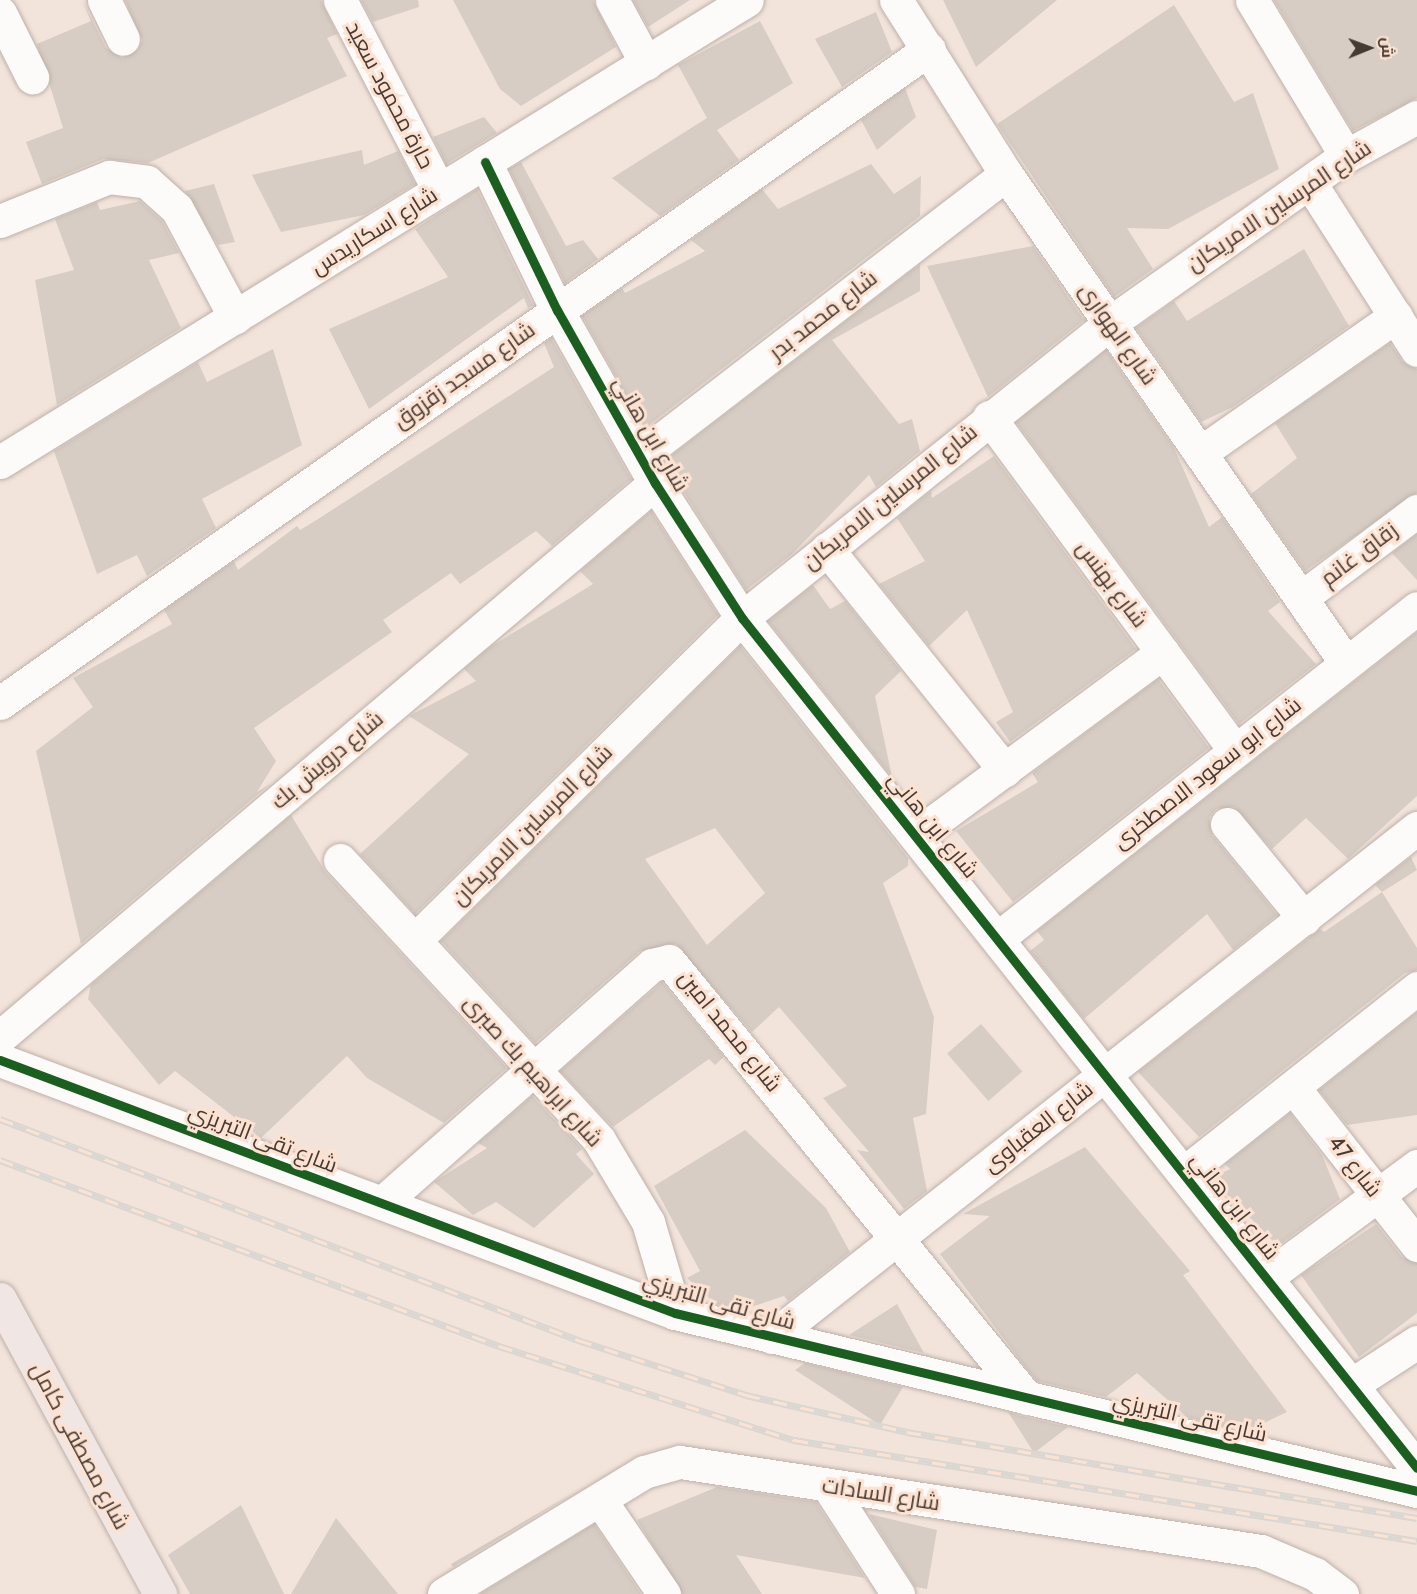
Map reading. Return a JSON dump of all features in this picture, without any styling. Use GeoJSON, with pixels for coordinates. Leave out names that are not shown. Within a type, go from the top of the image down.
{"type":"FeatureCollection","features":[{"type":"Feature","properties":{"kind":"main road","name":"شارع مصطفى كامل"},"geometry":{"type":"LineString","coordinates":[[0,1299],[160,1594]]}},
{"type":"Feature","properties":{"kind":"street"},"geometry":{"type":"LineString","coordinates":[[104,0],[123,39]]}},
{"type":"Feature","properties":{"kind":"street","name":"حارة محمود سعيد"},"geometry":{"type":"LineString","coordinates":[[340,0],[439,190]]}},
{"type":"Feature","properties":{"kind":"street"},"geometry":{"type":"LineString","coordinates":[[612,0],[646,63]]}},
{"type":"Feature","properties":{"kind":"street","name":"شارع اسكاريدس"},"geometry":{"type":"LineString","coordinates":[[0,462],[747,0]]}},
{"type":"Feature","properties":{"kind":"street","name":"شارع الهوارى"},"geometry":{"type":"LineString","coordinates":[[896,0],[1006,174],[1346,663]]}},
{"type":"Feature","properties":{"kind":"street"},"geometry":{"type":"LineString","coordinates":[[1252,0],[1346,156]]}},
{"type":"Feature","properties":{"kind":"street"},"geometry":{"type":"LineString","coordinates":[[0,13],[32,78]]}},
{"type":"Feature","properties":{"kind":"street","name":"شارع مسجد زقزوق"},"geometry":{"type":"LineString","coordinates":[[0,703],[929,49]]}},
{"type":"Feature","properties":{"kind":"street","name":"شارع المرسلين الامريكان"},"geometry":{"type":"LineString","coordinates":[[415,940],[742,618],[826,549],[1110,323],[1346,156],[1417,117]]}},
{"type":"Feature","properties":{"kind":"street","name":"شارع ابن هاني"},"geometry":{"type":"LineString","coordinates":[[485,162],[557,310],[647,470],[742,618],[1417,1468]]}},
{"type":"Feature","properties":{"kind":"street","name":"شارع محمد بدر"},"geometry":{"type":"LineString","coordinates":[[647,470],[1006,174]]}},
{"type":"Feature","properties":{"kind":"street"},"geometry":{"type":"LineString","coordinates":[[0,221],[109,177],[147,182],[177,209],[235,317]]}},
{"type":"Feature","properties":{"kind":"street"},"geometry":{"type":"LineString","coordinates":[[1310,183],[1417,350]]}},
{"type":"Feature","properties":{"kind":"street"},"geometry":{"type":"LineString","coordinates":[[1200,453],[1396,316]]}},
{"type":"Feature","properties":{"kind":"street","name":"شارع بهنس"},"geometry":{"type":"LineString","coordinates":[[989,417],[1235,751]]}},
{"type":"Feature","properties":{"kind":"street","name":"شارع درويش بك"},"geometry":{"type":"LineString","coordinates":[[0,1037],[647,470]]}},
{"type":"Feature","properties":{"kind":"street","name":"زقاق غانم"},"geometry":{"type":"LineString","coordinates":[[1301,598],[1417,510]]}},
{"type":"Feature","properties":{"kind":"street"},"geometry":{"type":"LineString","coordinates":[[826,549],[1005,770]]}},
{"type":"Feature","properties":{"kind":"street","name":"شارع ابو سعود الاصطخرى"},"geometry":{"type":"LineString","coordinates":[[998,938],[1417,608]]}},
{"type":"Feature","properties":{"kind":"street"},"geometry":{"type":"LineString","coordinates":[[916,835],[1163,652]]}},
{"type":"Feature","properties":{"kind":"street"},"geometry":{"type":"LineString","coordinates":[[1227,824],[1304,918]]}},
{"type":"Feature","properties":{"kind":"street","name":"شارع العقباوى"},"geometry":{"type":"LineString","coordinates":[[772,1337],[1417,828]]}},
{"type":"Feature","properties":{"kind":"street","name":"شارع ابراهيم بك صبرى"},"geometry":{"type":"LineString","coordinates":[[340,860],[599,1140],[648,1222],[675,1313]]}},
{"type":"Feature","properties":{"kind":"street","name":"شارع محمد امين"},"geometry":{"type":"LineString","coordinates":[[382,1203],[652,964],[674,963],[1027,1398]]}},
{"type":"Feature","properties":{"kind":"street"},"geometry":{"type":"LineString","coordinates":[[1184,1173],[1417,988]]}},
{"type":"Feature","properties":{"kind":"street","name":"شارع تقى التبريزي"},"geometry":{"type":"LineString","coordinates":[[0,1060],[675,1313],[1417,1491]]}},
{"type":"Feature","properties":{"kind":"street","name":"شارع 47"},"geometry":{"type":"LineString","coordinates":[[1293,1087],[1417,1245]]}},
{"type":"Feature","properties":{"kind":"street"},"geometry":{"type":"LineString","coordinates":[[1266,1277],[1417,1166]]}},
{"type":"Feature","properties":{"kind":"street"},"geometry":{"type":"LineString","coordinates":[[1351,1385],[1417,1341]]}},
{"type":"Feature","properties":{"kind":"street","name":"شارع السادات"},"geometry":{"type":"LineString","coordinates":[[444,1594],[644,1472],[680,1462],[1261,1551],[1315,1574],[1342,1594]]}},
{"type":"Feature","properties":{"kind":"street"},"geometry":{"type":"LineString","coordinates":[[828,1486],[898,1594]]}},
{"type":"Feature","properties":{"kind":"street"},"geometry":{"type":"LineString","coordinates":[[600,1500],[664,1594]]}},
{"type":"Feature","properties":{"kind":"building"},"geometry":{"type":"Polygon","coordinates":[[[82,0],[106,48],[122,58],[138,50],[142,40],[125,0],[321,0],[337,34],[327,38],[347,76],[148,163],[103,159],[42,184],[26,142],[63,128],[37,44],[91,21],[82,0]]]}},
{"type":"Feature","properties":{"kind":"building"},"geometry":{"type":"Polygon","coordinates":[[[361,0],[418,0],[419,7],[373,22],[361,0]]]}},
{"type":"Feature","properties":{"kind":"building"},"geometry":{"type":"Polygon","coordinates":[[[453,0],[593,0],[616,47],[521,106],[500,89],[453,0]]]}},
{"type":"Feature","properties":{"kind":"building"},"geometry":{"type":"Polygon","coordinates":[[[633,0],[690,0],[648,27],[633,0]]]}},
{"type":"Feature","properties":{"kind":"building"},"geometry":{"type":"Polygon","coordinates":[[[943,0],[1057,0],[976,67],[943,0]]]}},
{"type":"Feature","properties":{"kind":"building"},"geometry":{"type":"Polygon","coordinates":[[[1274,0],[1417,0],[1417,98],[1353,131],[1274,0]]]}},
{"type":"Feature","properties":{"kind":"building"},"geometry":{"type":"Polygon","coordinates":[[[1174,5],[1234,102],[1253,93],[1279,169],[1168,229],[1127,228],[1153,269],[1114,297],[997,124],[1174,5]]]}},
{"type":"Feature","properties":{"kind":"building"},"geometry":{"type":"Polygon","coordinates":[[[876,12],[892,52],[842,87],[815,39],[876,12]]]}},
{"type":"Feature","properties":{"kind":"building"},"geometry":{"type":"Polygon","coordinates":[[[760,21],[793,83],[717,130],[739,160],[660,216],[612,178],[707,118],[678,65],[760,21]]]}},
{"type":"Feature","properties":{"kind":"building"},"geometry":{"type":"Polygon","coordinates":[[[905,88],[916,117],[877,150],[861,120],[905,88]]]}},
{"type":"Feature","properties":{"kind":"building"},"geometry":{"type":"Polygon","coordinates":[[[484,117],[497,133],[446,164],[433,137],[484,117]]]}},
{"type":"Feature","properties":{"kind":"building"},"geometry":{"type":"Polygon","coordinates":[[[362,150],[364,165],[398,151],[415,184],[364,215],[281,232],[252,175],[362,150]]]}},
{"type":"Feature","properties":{"kind":"building"},"geometry":{"type":"Polygon","coordinates":[[[521,162],[566,246],[583,240],[598,259],[565,283],[509,169],[521,162]]]}},
{"type":"Feature","properties":{"kind":"building"},"geometry":{"type":"Polygon","coordinates":[[[871,164],[894,194],[921,176],[920,216],[645,428],[582,316],[622,288],[625,293],[705,251],[691,240],[762,189],[778,209],[871,164]]]}},
{"type":"Feature","properties":{"kind":"building"},"geometry":{"type":"Polygon","coordinates":[[[214,184],[235,242],[218,245],[185,191],[214,184]]]}},
{"type":"Feature","properties":{"kind":"building"},"geometry":{"type":"Polygon","coordinates":[[[477,189],[533,305],[528,308],[524,298],[369,409],[329,329],[448,277],[415,229],[477,189]]]}},
{"type":"Feature","properties":{"kind":"building"},"geometry":{"type":"Polygon","coordinates":[[[140,201],[162,221],[179,253],[149,260],[181,328],[57,405],[35,280],[74,270],[55,219],[97,202],[100,210],[140,201]]]}},
{"type":"Feature","properties":{"kind":"building"},"geometry":{"type":"Polygon","coordinates":[[[1033,246],[1084,320],[988,397],[927,266],[1033,246]]]}},
{"type":"Feature","properties":{"kind":"building"},"geometry":{"type":"Polygon","coordinates":[[[1304,249],[1349,326],[1233,407],[1201,422],[1136,328],[1174,301],[1187,321],[1304,249]]]}},
{"type":"Feature","properties":{"kind":"building"},"geometry":{"type":"Polygon","coordinates":[[[920,264],[920,291],[832,340],[899,424],[912,419],[920,451],[876,487],[869,475],[791,555],[746,590],[664,461],[920,264]]]}},
{"type":"Feature","properties":{"kind":"building"},"geometry":{"type":"Polygon","coordinates":[[[551,338],[631,479],[552,546],[536,531],[460,584],[451,573],[383,620],[392,632],[254,728],[276,761],[257,792],[270,784],[81,944],[36,751],[93,707],[73,678],[172,624],[164,610],[234,561],[238,570],[297,526],[300,530],[315,521],[554,367],[544,343],[551,338]]]}},
{"type":"Feature","properties":{"kind":"building"},"geometry":{"type":"Polygon","coordinates":[[[1390,343],[1402,361],[1417,369],[1417,493],[1305,571],[1251,494],[1297,458],[1275,423],[1390,343]]]}},
{"type":"Feature","properties":{"kind":"building"},"geometry":{"type":"Polygon","coordinates":[[[273,349],[302,445],[202,499],[216,528],[147,576],[137,555],[97,574],[54,451],[198,362],[207,382],[273,349]]]}},
{"type":"Feature","properties":{"kind":"building"},"geometry":{"type":"Polygon","coordinates":[[[1106,350],[1174,448],[1209,527],[1222,517],[1280,602],[1268,611],[1316,664],[1239,724],[1016,422],[1106,350]]]}},
{"type":"Feature","properties":{"kind":"building"},"geometry":{"type":"Polygon","coordinates":[[[994,456],[1136,649],[1010,742],[996,722],[1013,712],[967,610],[929,646],[879,584],[925,561],[897,518],[931,491],[932,498],[994,456]]]}},
{"type":"Feature","properties":{"kind":"building"},"geometry":{"type":"Polygon","coordinates":[[[651,511],[718,615],[415,914],[360,854],[469,754],[409,716],[476,681],[464,669],[487,649],[593,584],[580,571],[651,511]]]}},
{"type":"Feature","properties":{"kind":"building"},"geometry":{"type":"Polygon","coordinates":[[[1417,534],[1417,580],[1392,553],[1417,534]]]}},
{"type":"Feature","properties":{"kind":"building"},"geometry":{"type":"Polygon","coordinates":[[[813,585],[830,609],[845,601],[901,671],[875,696],[892,777],[768,621],[813,585]]]}},
{"type":"Feature","properties":{"kind":"building"},"geometry":{"type":"Polygon","coordinates":[[[1417,632],[1417,796],[1348,859],[1306,818],[1272,849],[1234,807],[1216,809],[1209,818],[1212,835],[1277,915],[1233,950],[1207,914],[1084,1019],[1030,951],[1044,940],[1037,931],[1417,632]]]}},
{"type":"Feature","properties":{"kind":"building"},"geometry":{"type":"Polygon","coordinates":[[[740,646],[908,858],[908,866],[883,883],[934,1017],[926,1114],[913,1118],[927,1191],[904,1209],[857,1150],[869,1152],[823,1098],[847,1086],[779,1007],[752,1032],[676,944],[640,951],[535,1043],[441,941],[740,646]],[[715,828],[645,859],[707,945],[765,893],[715,828]]]}},
{"type":"Feature","properties":{"kind":"building"},"geometry":{"type":"Polygon","coordinates":[[[1158,679],[1209,748],[1013,902],[956,831],[1038,782],[1032,773],[1158,679]]]}},
{"type":"Feature","properties":{"kind":"building"},"geometry":{"type":"Polygon","coordinates":[[[291,815],[326,873],[507,1068],[444,1123],[367,1078],[347,1056],[261,1138],[175,1071],[159,1085],[88,999],[91,985],[291,815]]]}},
{"type":"Feature","properties":{"kind":"building"},"geometry":{"type":"Polygon","coordinates":[[[1411,857],[1417,870],[1382,892],[1375,885],[1411,857]]]}},
{"type":"Feature","properties":{"kind":"building"},"geometry":{"type":"Polygon","coordinates":[[[1382,892],[1417,948],[1417,970],[1405,973],[1199,1137],[1138,1072],[1320,929],[1324,932],[1382,892]]]}},
{"type":"Feature","properties":{"kind":"building"},"geometry":{"type":"Polygon","coordinates":[[[662,982],[724,1057],[715,1065],[709,1059],[613,1127],[560,1071],[662,982]]]}},
{"type":"Feature","properties":{"kind":"building"},"geometry":{"type":"Polygon","coordinates":[[[1417,1012],[1417,1115],[1347,1125],[1319,1090],[1417,1012]]]}},
{"type":"Feature","properties":{"kind":"building"},"geometry":{"type":"Polygon","coordinates":[[[981,1024],[1022,1072],[988,1101],[947,1054],[981,1024]]]}},
{"type":"Feature","properties":{"kind":"building"},"geometry":{"type":"Polygon","coordinates":[[[532,1096],[582,1149],[576,1154],[594,1174],[534,1228],[496,1202],[473,1215],[434,1182],[487,1148],[478,1143],[532,1096]]]}},
{"type":"Feature","properties":{"kind":"building"},"geometry":{"type":"Polygon","coordinates":[[[1290,1113],[1322,1155],[1340,1199],[1278,1246],[1211,1178],[1230,1169],[1225,1164],[1290,1113]]]}},
{"type":"Feature","properties":{"kind":"building"},"geometry":{"type":"Polygon","coordinates":[[[745,1130],[826,1208],[850,1252],[788,1301],[784,1296],[742,1310],[716,1304],[687,1278],[700,1271],[654,1186],[745,1130]]]}},
{"type":"Feature","properties":{"kind":"building"},"geometry":{"type":"Polygon","coordinates":[[[1085,1147],[1190,1271],[1183,1275],[1287,1412],[1247,1431],[1187,1417],[1137,1373],[1106,1397],[1037,1381],[1026,1368],[940,1254],[990,1216],[963,1214],[1085,1147]]]}},
{"type":"Feature","properties":{"kind":"building"},"geometry":{"type":"Polygon","coordinates":[[[1376,1224],[1402,1257],[1417,1263],[1417,1313],[1359,1357],[1301,1275],[1376,1224]]]}},
{"type":"Feature","properties":{"kind":"building"},"geometry":{"type":"Polygon","coordinates":[[[897,1304],[924,1353],[849,1335],[897,1304]]]}},
{"type":"Feature","properties":{"kind":"building"},"geometry":{"type":"Polygon","coordinates":[[[805,1363],[903,1387],[880,1425],[795,1370],[805,1363]]]}},
{"type":"Feature","properties":{"kind":"building"},"geometry":{"type":"Polygon","coordinates":[[[1008,1412],[1021,1416],[1068,1427],[1034,1453],[1008,1412]]]}},
{"type":"Feature","properties":{"kind":"building"},"geometry":{"type":"Polygon","coordinates":[[[717,1487],[816,1502],[865,1578],[736,1555],[762,1594],[683,1594],[637,1520],[717,1487]]]}},
{"type":"Feature","properties":{"kind":"building"},"geometry":{"type":"Polygon","coordinates":[[[575,1492],[453,1567],[451,1564],[575,1492]]]}},
{"type":"Feature","properties":{"kind":"building"},"geometry":{"type":"Polygon","coordinates":[[[241,1505],[284,1594],[190,1594],[168,1555],[241,1505]]]}},
{"type":"Feature","properties":{"kind":"building"},"geometry":{"type":"Polygon","coordinates":[[[869,1514],[937,1530],[927,1589],[915,1587],[869,1514]]]}},
{"type":"Feature","properties":{"kind":"building"},"geometry":{"type":"Polygon","coordinates":[[[336,1518],[398,1594],[291,1594],[336,1518]]]}},
{"type":"Feature","properties":{"kind":"building"},"geometry":{"type":"Polygon","coordinates":[[[594,1524],[641,1594],[480,1594],[594,1524]]]}},
{"type":"Feature","properties":{"kind":"railway"},"geometry":{"type":"LineString","coordinates":[[0,1119],[578,1340],[746,1395],[907,1432],[1417,1518]]}},
{"type":"Feature","properties":{"kind":"railway"},"geometry":{"type":"LineString","coordinates":[[0,1160],[499,1346],[794,1440],[1417,1541]]}},
{"type":"Feature","properties":{"kind":"cycle path"},"geometry":{"type":"LineString","coordinates":[[485,162],[557,310],[655,483],[742,618],[1417,1468]]}},
{"type":"Feature","properties":{"kind":"cycle path"},"geometry":{"type":"LineString","coordinates":[[0,1060],[675,1313],[1417,1491]]}}]}
